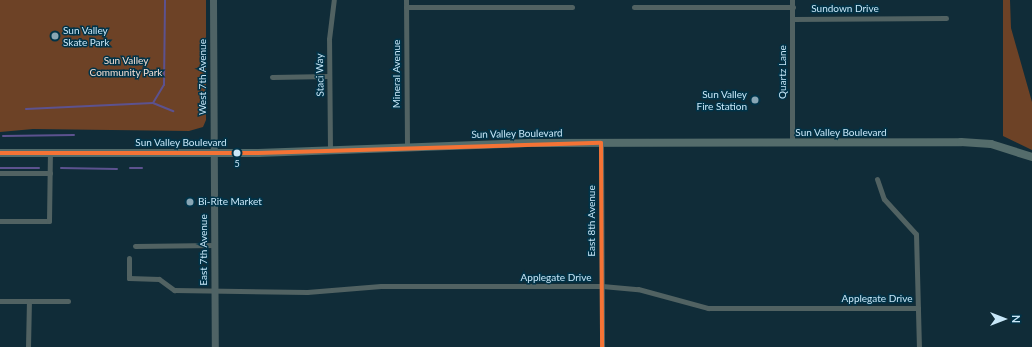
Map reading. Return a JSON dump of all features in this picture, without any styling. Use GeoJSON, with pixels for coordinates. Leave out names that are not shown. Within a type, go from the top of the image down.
{"type":"FeatureCollection","features":[{"type":"Feature","properties":{"kind":"main road","name":"West 7th Avenue"},"geometry":{"type":"LineString","coordinates":[[213,0],[214,153]]}},
{"type":"Feature","properties":{"kind":"main road","name":"Sun Valley Boulevard"},"geometry":{"type":"LineString","coordinates":[[0,153],[214,153],[601,143],[977,143],[1032,157]]}},
{"type":"Feature","properties":{"kind":"main road","name":"East 7th Avenue"},"geometry":{"type":"LineString","coordinates":[[214,153],[215,347]]}},
{"type":"Feature","properties":{"kind":"street","name":"Staci Way"},"geometry":{"type":"LineString","coordinates":[[330,150],[329,76],[334,0]]}},
{"type":"Feature","properties":{"kind":"street","name":"Mineral Avenue"},"geometry":{"type":"LineString","coordinates":[[406,0],[407,147]]}},
{"type":"Feature","properties":{"kind":"street","name":"Quartz Lane"},"geometry":{"type":"LineString","coordinates":[[792,0],[792,143]]}},
{"type":"Feature","properties":{"kind":"street"},"geometry":{"type":"LineString","coordinates":[[406,7],[572,7]]}},
{"type":"Feature","properties":{"kind":"street"},"geometry":{"type":"LineString","coordinates":[[634,7],[792,7]]}},
{"type":"Feature","properties":{"kind":"street","name":"Sundown Drive"},"geometry":{"type":"LineString","coordinates":[[793,19],[946,18]]}},
{"type":"Feature","properties":{"kind":"street"},"geometry":{"type":"LineString","coordinates":[[272,77],[329,76]]}},
{"type":"Feature","properties":{"kind":"street","name":"East 8th Avenue"},"geometry":{"type":"LineString","coordinates":[[601,143],[602,347]]}},
{"type":"Feature","properties":{"kind":"street"},"geometry":{"type":"LineString","coordinates":[[0,221],[49,221],[50,153]]}},
{"type":"Feature","properties":{"kind":"street"},"geometry":{"type":"LineString","coordinates":[[0,173],[50,173]]}},
{"type":"Feature","properties":{"kind":"street"},"geometry":{"type":"LineString","coordinates":[[877,180],[884,199],[916,234],[919,347]]}},
{"type":"Feature","properties":{"kind":"street"},"geometry":{"type":"LineString","coordinates":[[135,246],[214,244]]}},
{"type":"Feature","properties":{"kind":"street","name":"Applegate Drive"},"geometry":{"type":"LineString","coordinates":[[129,258],[129,278],[159,279],[174,290],[320,291],[381,286],[602,286],[638,289],[704,307],[918,308]]}},
{"type":"Feature","properties":{"kind":"street"},"geometry":{"type":"LineString","coordinates":[[0,301],[68,301]]}},
{"type":"Feature","properties":{"kind":"street"},"geometry":{"type":"LineString","coordinates":[[28,347],[29,301]]}},
{"type":"Feature","properties":{"kind":"green space","name":"Sun Valley Community Park"},"geometry":{"type":"Polygon","coordinates":[[[0,0],[206,0],[206,120],[203,127],[189,131],[33,129],[0,132],[0,0]]]}},
{"type":"Feature","properties":{"kind":"green space"},"geometry":{"type":"Polygon","coordinates":[[[1003,0],[1010,0],[1011,28],[1032,102],[1032,150],[1003,136],[1003,0]]]}},
{"type":"Feature","properties":{"kind":"waterway"},"geometry":{"type":"LineString","coordinates":[[153,103],[164,85],[165,0]]}},
{"type":"Feature","properties":{"kind":"waterway"},"geometry":{"type":"LineString","coordinates":[[26,109],[153,103],[173,111]]}},
{"type":"Feature","properties":{"kind":"waterway"},"geometry":{"type":"LineString","coordinates":[[3,136],[74,135]]}},
{"type":"Feature","properties":{"kind":"waterway"},"geometry":{"type":"LineString","coordinates":[[0,168],[39,168]]}},
{"type":"Feature","properties":{"kind":"waterway"},"geometry":{"type":"LineString","coordinates":[[61,168],[117,169]]}},
{"type":"Feature","properties":{"kind":"waterway"},"geometry":{"type":"LineString","coordinates":[[130,168],[142,168]]}},
{"type":"Feature","properties":{"kind":"transit line","name":"5"},"geometry":{"type":"LineString","coordinates":[[0,153],[258,153],[601,143],[602,347]]}},
{"type":"Feature","properties":{"kind":"place","name":"Sun Valley Skate Park"},"geometry":{"type":"Point","coordinates":[55,36]}},
{"type":"Feature","properties":{"kind":"place","name":"Sun Valley Fire Station"},"geometry":{"type":"Point","coordinates":[755,100]}},
{"type":"Feature","properties":{"kind":"place","name":"5"},"geometry":{"type":"Point","coordinates":[237,153]}},
{"type":"Feature","properties":{"kind":"place","name":"Bi-Rite Market"},"geometry":{"type":"Point","coordinates":[190,202]}}]}
